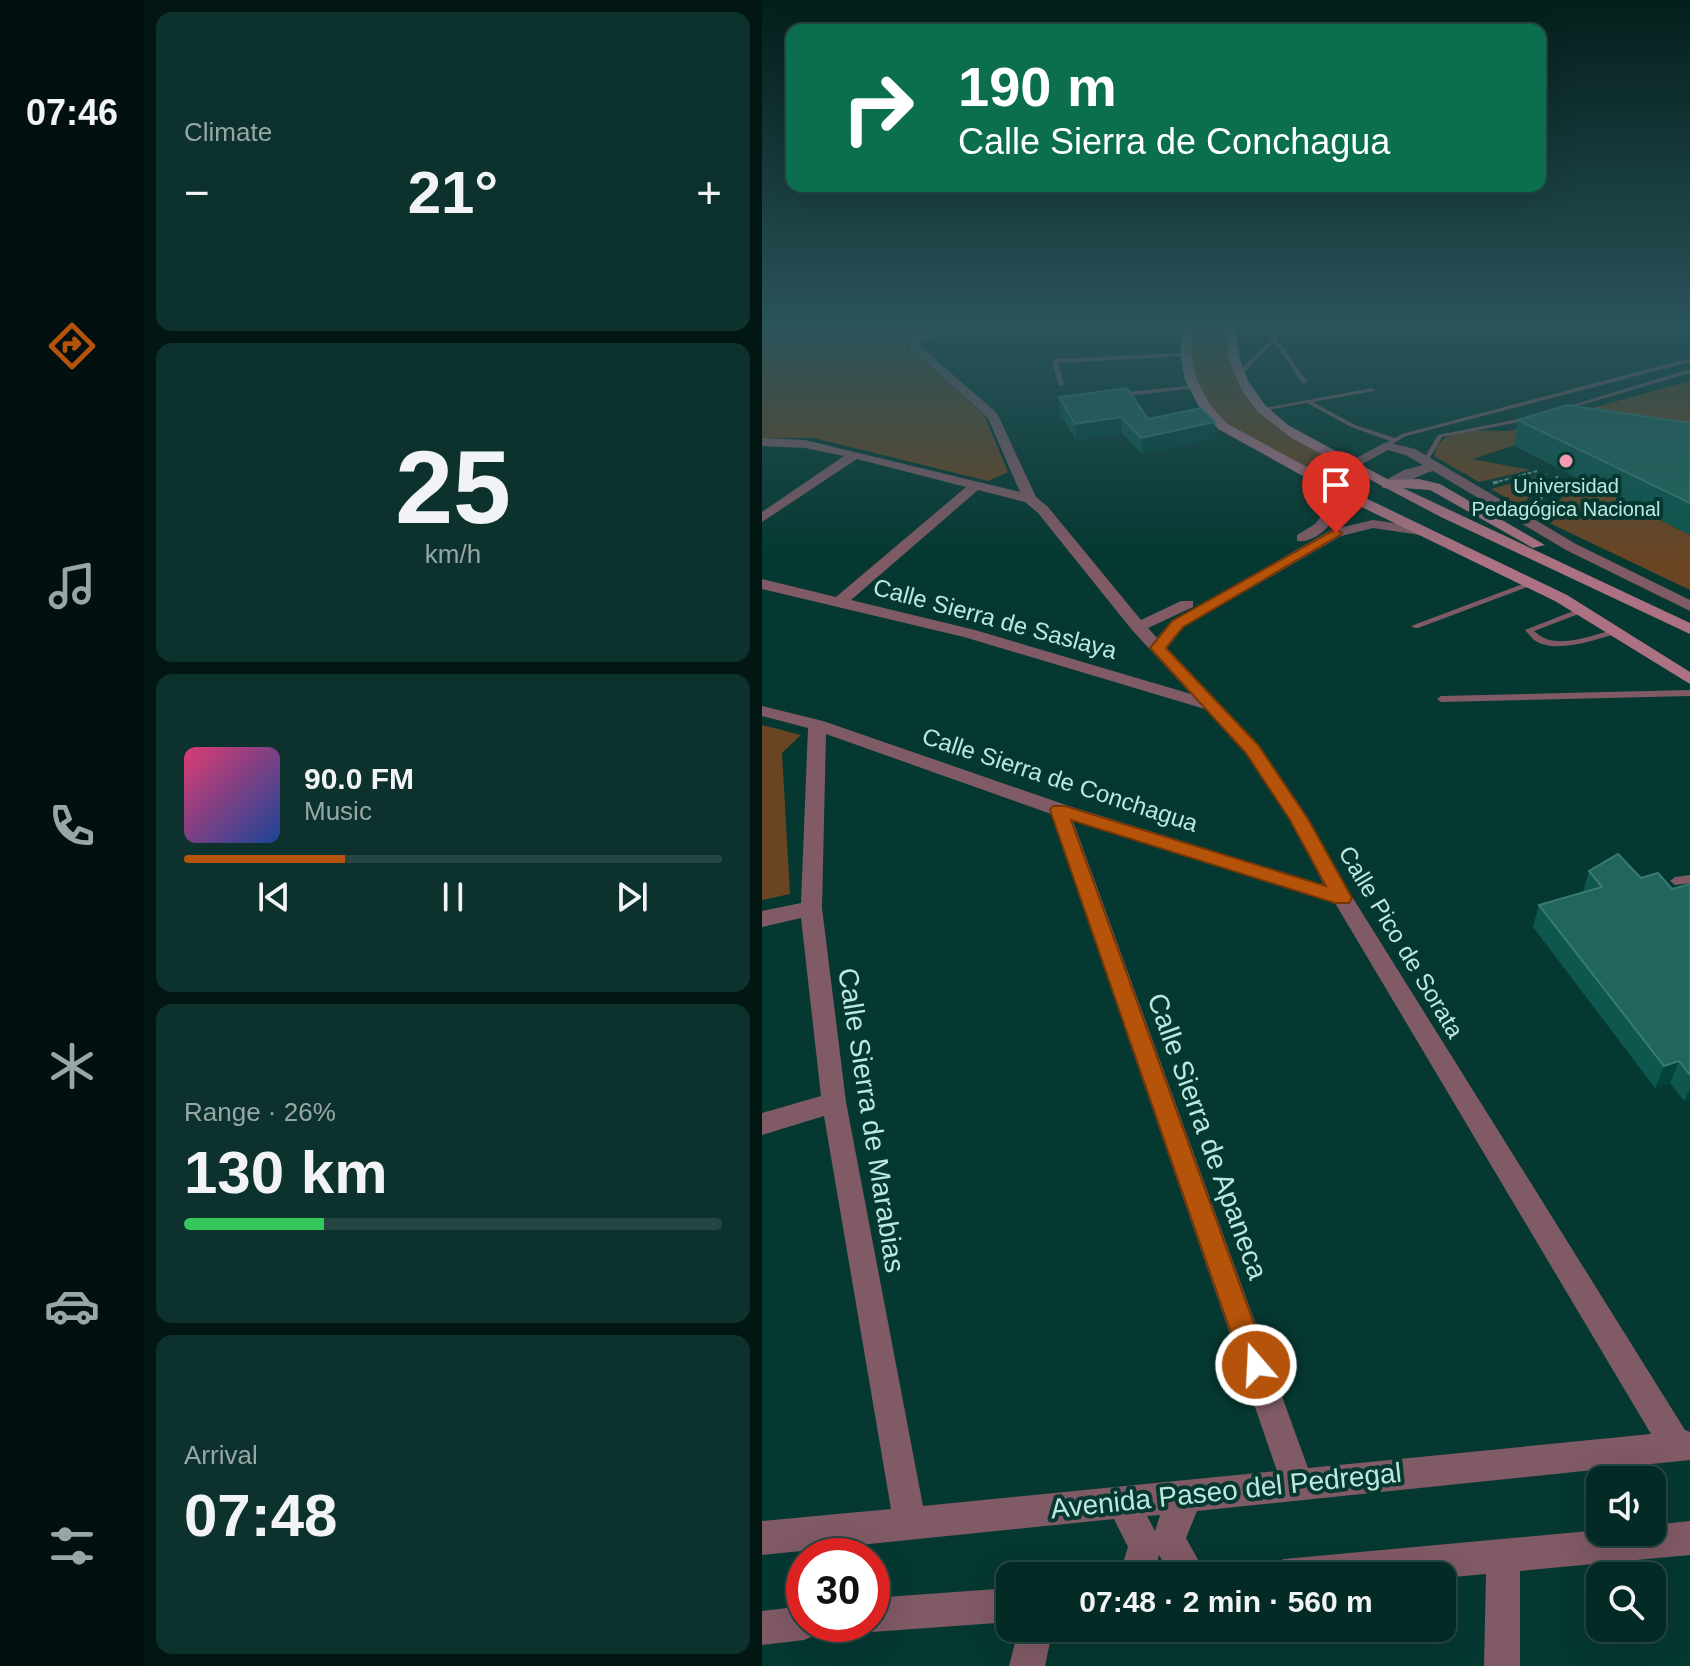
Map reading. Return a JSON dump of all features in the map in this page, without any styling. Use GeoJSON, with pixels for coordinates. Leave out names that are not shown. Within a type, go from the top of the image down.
{"type":"FeatureCollection","features":[{"type":"Feature","properties":{"kind":"main road"},"geometry":{"type":"LineString","coordinates":[[1203,405],[1205,418],[1346,494],[1581,610],[1690,679]]}},
{"type":"Feature","properties":{"kind":"main road"},"geometry":{"type":"LineString","coordinates":[[1259,405],[1350,465],[1387,485],[1495,538],[1610,588],[1690,629]]}},
{"type":"Feature","properties":{"kind":"main road"},"geometry":{"type":"LineString","coordinates":[[1320,479],[1350,465]]}},
{"type":"Feature","properties":{"kind":"main road"},"geometry":{"type":"LineString","coordinates":[[1346,494],[1371,492],[1387,485]]}},
{"type":"Feature","properties":{"kind":"street","name":"Calle Pico de Sorata"},"geometry":{"type":"LineString","coordinates":[[980,405],[993,416],[1030,499],[1043,510],[1138,627],[1252,749],[1291,807],[1342,898],[1684,1446]]}},
{"type":"Feature","properties":{"kind":"street"},"geometry":{"type":"LineString","coordinates":[[762,442],[805,444],[1030,499]]}},
{"type":"Feature","properties":{"kind":"street"},"geometry":{"type":"LineString","coordinates":[[1350,465],[1390,443],[1571,547],[1690,606]]}},
{"type":"Feature","properties":{"kind":"street"},"geometry":{"type":"LineString","coordinates":[[762,518],[855,455]]}},
{"type":"Feature","properties":{"kind":"street"},"geometry":{"type":"LineString","coordinates":[[1387,485],[1429,464]]}},
{"type":"Feature","properties":{"kind":"street"},"geometry":{"type":"LineString","coordinates":[[840,602],[976,485]]}},
{"type":"Feature","properties":{"kind":"street"},"geometry":{"type":"LineString","coordinates":[[1138,627],[1165,617],[1310,534],[1336,511],[1346,494]]}},
{"type":"Feature","properties":{"kind":"street"},"geometry":{"type":"LineString","coordinates":[[1113,675],[1145,673],[1163,653],[1178,624],[1336,533],[1373,524],[1420,531]]}},
{"type":"Feature","properties":{"kind":"street","name":"Calle Sierra de Saslaya"},"geometry":{"type":"LineString","coordinates":[[762,584],[969,633],[1213,706]]}},
{"type":"Feature","properties":{"kind":"street","name":"Calle Sierra de Conchagua"},"geometry":{"type":"LineString","coordinates":[[762,711],[817,725],[1059,810],[1342,898]]}},
{"type":"Feature","properties":{"kind":"street","name":"Calle Sierra de Marabias"},"geometry":{"type":"LineString","coordinates":[[817,725],[811,908],[834,1102],[909,1520]]}},
{"type":"Feature","properties":{"kind":"street","name":"Calle Sierra de Apaneca"},"geometry":{"type":"LineString","coordinates":[[1059,810],[1297,1482]]}},
{"type":"Feature","properties":{"kind":"street"},"geometry":{"type":"LineString","coordinates":[[762,919],[811,908]]}},
{"type":"Feature","properties":{"kind":"street"},"geometry":{"type":"LineString","coordinates":[[762,1124],[834,1102]]}},
{"type":"Feature","properties":{"kind":"street","name":"Avenida Paseo del Pedregal"},"geometry":{"type":"LineString","coordinates":[[762,1538],[909,1520],[1684,1446]]}},
{"type":"Feature","properties":{"kind":"street"},"geometry":{"type":"LineString","coordinates":[[1182,1562],[1169,1540],[1175,1517],[1190,1493]]}},
{"type":"Feature","properties":{"kind":"street"},"geometry":{"type":"LineString","coordinates":[[1122,1500],[1145,1546],[1140,1562]]}},
{"type":"Feature","properties":{"kind":"street"},"geometry":{"type":"LineString","coordinates":[[1445,1562],[1690,1538]]}},
{"type":"Feature","properties":{"kind":"street"},"geometry":{"type":"LineString","coordinates":[[1502,1666],[1503,1557]]}},
{"type":"Feature","properties":{"kind":"street"},"geometry":{"type":"LineString","coordinates":[[890,1614],[996,1606]]}},
{"type":"Feature","properties":{"kind":"street"},"geometry":{"type":"LineString","coordinates":[[762,1628],[786,1625]]}},
{"type":"Feature","properties":{"kind":"street"},"geometry":{"type":"LineString","coordinates":[[1027,1666],[1033,1642]]}},
{"type":"Feature","properties":{"kind":"lane"},"geometry":{"type":"LineString","coordinates":[[1262,409],[1291,405]]}},
{"type":"Feature","properties":{"kind":"lane"},"geometry":{"type":"LineString","coordinates":[[1314,405],[1390,443],[1413,433],[1518,405]]}},
{"type":"Feature","properties":{"kind":"lane"},"geometry":{"type":"LineString","coordinates":[[1552,412],[1576,405]]}},
{"type":"Feature","properties":{"kind":"lane"},"geometry":{"type":"LineString","coordinates":[[1413,433],[1434,440],[1466,428],[1494,429],[1538,416]]}},
{"type":"Feature","properties":{"kind":"lane"},"geometry":{"type":"LineString","coordinates":[[1429,464],[1434,440]]}},
{"type":"Feature","properties":{"kind":"lane"},"geometry":{"type":"LineString","coordinates":[[1415,626],[1531,584]]}},
{"type":"Feature","properties":{"kind":"lane"},"geometry":{"type":"LineString","coordinates":[[1581,610],[1529,630],[1536,641],[1548,645],[1616,631]]}},
{"type":"Feature","properties":{"kind":"lane"},"geometry":{"type":"LineString","coordinates":[[1441,699],[1690,693]]}},
{"type":"Feature","properties":{"kind":"lane"},"geometry":{"type":"LineString","coordinates":[[1675,881],[1690,879]]}},
{"type":"Feature","properties":{"kind":"path"},"geometry":{"type":"LineString","coordinates":[[1480,486],[1537,471]]}},
{"type":"Feature","properties":{"kind":"path"},"geometry":{"type":"LineString","coordinates":[[1529,515],[1559,474]]}},
{"type":"Feature","properties":{"kind":"shaded area"},"geometry":{"type":"Polygon","coordinates":[[[762,405],[973,405],[984,415],[1008,472],[988,481],[814,438],[762,438],[762,405]]]}},
{"type":"Feature","properties":{"kind":"shaded area"},"geometry":{"type":"Polygon","coordinates":[[[1206,405],[1259,405],[1262,410],[1346,465],[1316,477],[1224,425],[1206,405]]]}},
{"type":"Feature","properties":{"kind":"shaded area"},"geometry":{"type":"Polygon","coordinates":[[[1604,405],[1690,405],[1690,450],[1562,430],[1472,459],[1530,470],[1479,482],[1434,456],[1437,445],[1446,437],[1467,430],[1509,431],[1604,405]]]}},
{"type":"Feature","properties":{"kind":"shaded area"},"geometry":{"type":"Polygon","coordinates":[[[1548,473],[1521,507],[1491,489],[1548,473]]]}},
{"type":"Feature","properties":{"kind":"shaded area"},"geometry":{"type":"Polygon","coordinates":[[[1576,477],[1690,535],[1690,590],[1545,521],[1576,477]]]}},
{"type":"Feature","properties":{"kind":"shaded area"},"geometry":{"type":"Polygon","coordinates":[[[762,725],[801,735],[782,753],[790,894],[762,900],[762,725]]]}},
{"type":"Feature","properties":{"kind":"building"},"geometry":{"type":"Polygon","coordinates":[[[1064,405],[1138,405],[1148,419],[1201,408],[1215,422],[1141,438],[1121,417],[1075,424],[1064,405]]]}},
{"type":"Feature","properties":{"kind":"building"},"geometry":{"type":"Polygon","coordinates":[[[1567,405],[1690,423],[1690,503],[1518,420],[1567,405]]]}},
{"type":"Feature","properties":{"kind":"building"},"geometry":{"type":"Polygon","coordinates":[[[1618,854],[1641,878],[1658,873],[1672,889],[1690,884],[1690,1075],[1679,1061],[1664,1066],[1539,905],[1602,887],[1589,871],[1618,854]]]}},
{"type":"Feature","properties":{"kind":"place","name":"Universidad Pedagógica Nacional"},"geometry":{"type":"Point","coordinates":[1566,461]}},
{"type":"Feature","properties":{"kind":"route"},"geometry":{"type":"LineString","coordinates":[[1256,1365],[1059,810],[1342,898],[1299,819],[1252,749],[1158,648],[1178,624],[1336,533]]}}]}
